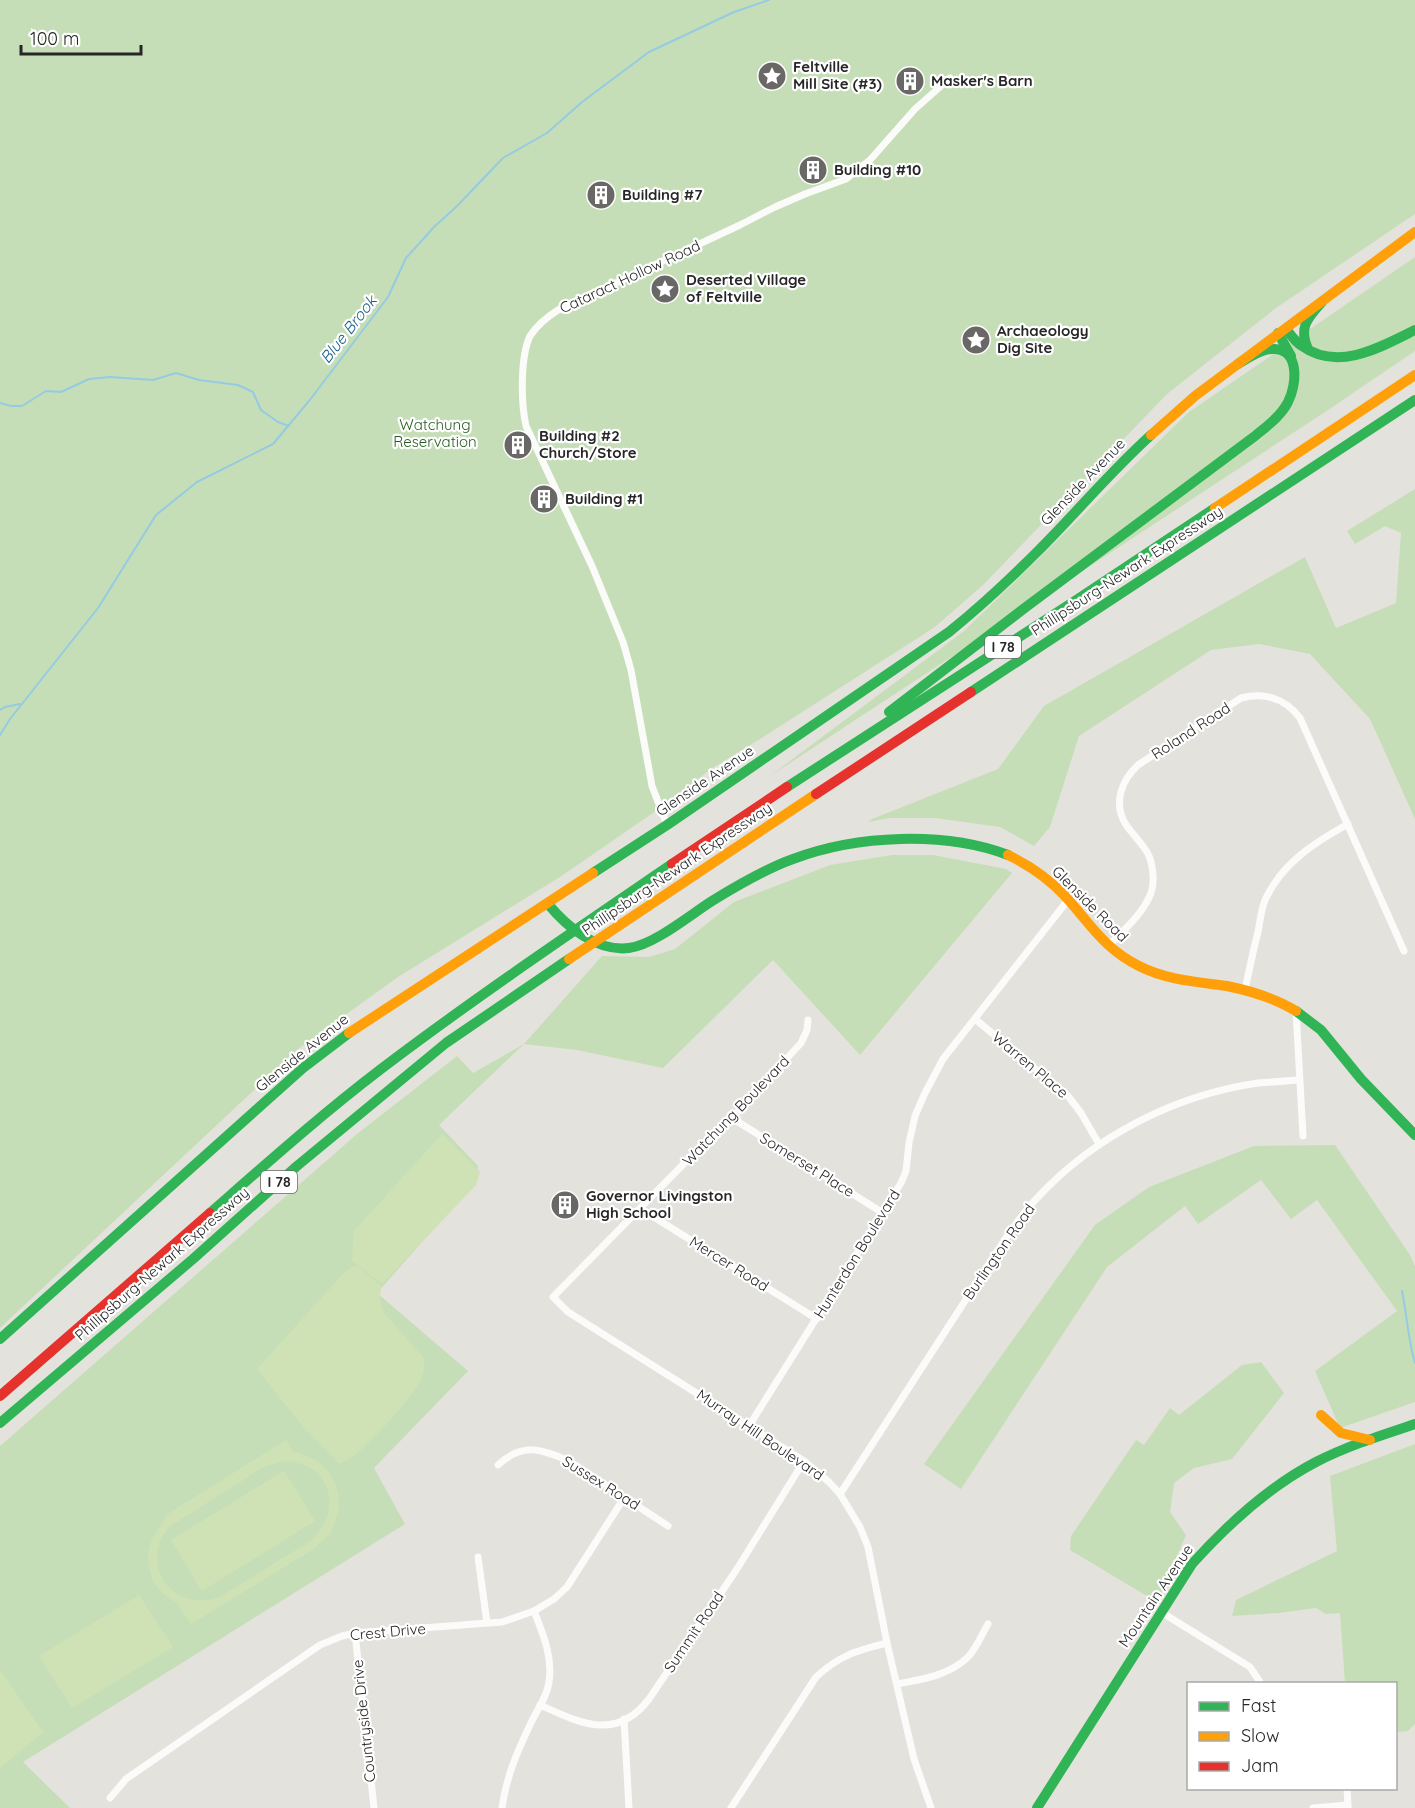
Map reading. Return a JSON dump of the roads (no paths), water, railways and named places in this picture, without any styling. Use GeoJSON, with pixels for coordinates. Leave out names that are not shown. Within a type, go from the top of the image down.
{"type":"FeatureCollection","features":[{"type":"Feature","properties":{"kind":"main road","name":"Glenside Avenue"},"geometry":{"type":"LineString","coordinates":[[0,1339],[303,1068],[361,1024],[667,825],[956,626],[1038,551],[1129,455],[1195,396],[1415,232]]}},
{"type":"Feature","properties":{"kind":"main road"},"geometry":{"type":"LineString","coordinates":[[1309,350],[1302,331],[1322,302]]}},
{"type":"Feature","properties":{"kind":"main road"},"geometry":{"type":"LineString","coordinates":[[1282,331],[1309,350],[1332,357],[1352,356],[1375,350],[1415,330]]}},
{"type":"Feature","properties":{"kind":"main road"},"geometry":{"type":"LineString","coordinates":[[822,764],[1274,420],[1288,402],[1294,384],[1295,368],[1282,331]]}},
{"type":"Feature","properties":{"kind":"main road"},"geometry":{"type":"LineString","coordinates":[[1238,364],[1271,349],[1284,352],[1292,360]]}},
{"type":"Feature","properties":{"kind":"main road","name":"Phillipsburg-Newark Expressway"},"geometry":{"type":"LineString","coordinates":[[0,1396],[277,1155],[379,1070],[556,941],[1415,375]]}},
{"type":"Feature","properties":{"kind":"main road","name":"Phillipsburg-Newark Expressway"},"geometry":{"type":"LineString","coordinates":[[0,1423],[297,1166],[437,1051],[603,936],[1415,400]]}},
{"type":"Feature","properties":{"kind":"main road","name":"Glenside Road"},"geometry":{"type":"LineString","coordinates":[[548,904],[578,933],[613,947],[627,948],[654,938],[728,890],[785,862],[814,852],[871,841],[912,839],[964,842],[987,847],[1032,868],[1050,881],[1089,927],[1123,957],[1155,973],[1245,990],[1278,1001],[1296,1011],[1322,1031],[1360,1078],[1415,1135]]}},
{"type":"Feature","properties":{"kind":"main road"},"geometry":{"type":"LineString","coordinates":[[1321,1415],[1341,1433],[1370,1440]]}},
{"type":"Feature","properties":{"kind":"main road","name":"Mountain Avenue"},"geometry":{"type":"LineString","coordinates":[[1037,1808],[1192,1564],[1214,1539],[1263,1495],[1310,1465],[1415,1424]]}},
{"type":"Feature","properties":{"kind":"street","name":"Cataract Hollow Road"},"geometry":{"type":"LineString","coordinates":[[667,825],[652,786],[631,670],[623,642],[592,566],[526,426],[522,392],[528,342],[541,322],[558,310],[775,207],[846,179],[870,160],[915,109],[950,78]]}},
{"type":"Feature","properties":{"kind":"street","name":"Roland Road"},"geometry":{"type":"LineString","coordinates":[[1108,946],[1143,910],[1152,887],[1152,868],[1148,853],[1126,825],[1120,811],[1120,792],[1126,779],[1138,765],[1241,698],[1254,695],[1270,697],[1289,706],[1297,713],[1404,951]]}},
{"type":"Feature","properties":{"kind":"street"},"geometry":{"type":"LineString","coordinates":[[1245,990],[1264,902],[1272,888],[1297,857],[1318,840],[1348,824]]}},
{"type":"Feature","properties":{"kind":"street","name":"Hunterdon Boulevard"},"geometry":{"type":"LineString","coordinates":[[749,1426],[897,1191],[906,1171],[915,1116],[943,1059],[1068,900]]}},
{"type":"Feature","properties":{"kind":"street"},"geometry":{"type":"LineString","coordinates":[[1296,1011],[1303,1136]]}},
{"type":"Feature","properties":{"kind":"street","name":"Warren Place"},"geometry":{"type":"LineString","coordinates":[[975,1019],[1068,1096],[1100,1144]]}},
{"type":"Feature","properties":{"kind":"street","name":"Watchung Boulevard"},"geometry":{"type":"LineString","coordinates":[[553,1297],[711,1136],[732,1118],[801,1043],[807,1030],[808,1020]]}},
{"type":"Feature","properties":{"kind":"street","name":"Burlington Road"},"geometry":{"type":"LineString","coordinates":[[840,1494],[1009,1233],[1044,1191],[1065,1171],[1127,1127],[1162,1110],[1198,1097],[1257,1083],[1299,1080]]}},
{"type":"Feature","properties":{"kind":"street","name":"Somerset Place"},"geometry":{"type":"LineString","coordinates":[[732,1118],[883,1213]]}},
{"type":"Feature","properties":{"kind":"street","name":"Mercer Road"},"geometry":{"type":"LineString","coordinates":[[641,1209],[817,1319]]}},
{"type":"Feature","properties":{"kind":"street","name":"Murray Hill Boulevard"},"geometry":{"type":"LineString","coordinates":[[553,1297],[568,1312],[804,1461],[840,1494],[860,1527],[868,1547],[887,1643],[914,1759],[928,1807]]}},
{"type":"Feature","properties":{"kind":"street","name":"Sussex Road"},"geometry":{"type":"LineString","coordinates":[[498,1465],[517,1451],[537,1449],[569,1461],[669,1526]]}},
{"type":"Feature","properties":{"kind":"street","name":"Summit Road"},"geometry":{"type":"LineString","coordinates":[[540,1705],[585,1724],[605,1725],[624,1719],[641,1708],[737,1569],[804,1461]]}},
{"type":"Feature","properties":{"kind":"street","name":"Crest Drive"},"geometry":{"type":"LineString","coordinates":[[110,1798],[126,1779],[320,1645],[355,1633],[487,1623],[514,1619],[534,1611],[554,1599],[567,1587],[624,1498]]}},
{"type":"Feature","properties":{"kind":"street"},"geometry":{"type":"LineString","coordinates":[[478,1557],[487,1623]]}},
{"type":"Feature","properties":{"kind":"street"},"geometry":{"type":"LineString","coordinates":[[502,1808],[508,1777],[549,1683],[548,1646],[534,1611]]}},
{"type":"Feature","properties":{"kind":"street"},"geometry":{"type":"LineString","coordinates":[[1161,1612],[1250,1667],[1260,1682]]}},
{"type":"Feature","properties":{"kind":"street"},"geometry":{"type":"LineString","coordinates":[[897,1684],[938,1676],[954,1667],[969,1656],[988,1624]]}},
{"type":"Feature","properties":{"kind":"street","name":"Countryside Drive"},"geometry":{"type":"LineString","coordinates":[[355,1633],[374,1808]]}},
{"type":"Feature","properties":{"kind":"street"},"geometry":{"type":"LineString","coordinates":[[731,1808],[816,1677],[832,1663],[858,1651],[887,1643]]}},
{"type":"Feature","properties":{"kind":"street"},"geometry":{"type":"LineString","coordinates":[[624,1719],[629,1808]]}},
{"type":"Feature","properties":{"kind":"street"},"geometry":{"type":"LineString","coordinates":[[1313,1808],[1348,1806],[1347,1790]]}},
{"type":"Feature","properties":{"kind":"waterway","name":"Blue Brook"},"geometry":{"type":"LineString","coordinates":[[0,735],[10,719],[98,608],[156,515],[197,482],[273,444],[309,401],[388,297],[406,258],[503,158],[547,133],[582,102],[649,52],[734,12],[769,0]]}},
{"type":"Feature","properties":{"kind":"waterway"},"geometry":{"type":"LineString","coordinates":[[0,403],[22,406],[46,391],[61,392],[89,379],[110,377],[153,380],[176,373],[199,380],[238,385],[253,392],[261,410],[278,422],[289,426]]}},
{"type":"Feature","properties":{"kind":"waterway"},"geometry":{"type":"LineString","coordinates":[[0,710],[20,704]]}},
{"type":"Feature","properties":{"kind":"waterway"},"geometry":{"type":"LineString","coordinates":[[1402,1291],[1415,1363]]}},
{"type":"Feature","properties":{"kind":"place","name":"Feltville Mill Site (#3)"},"geometry":{"type":"Point","coordinates":[772,76]}},
{"type":"Feature","properties":{"kind":"place","name":"Masker's Barn"},"geometry":{"type":"Point","coordinates":[910,81]}},
{"type":"Feature","properties":{"kind":"place","name":"Building #10"},"geometry":{"type":"Point","coordinates":[813,170]}},
{"type":"Feature","properties":{"kind":"place","name":"Building #7"},"geometry":{"type":"Point","coordinates":[601,195]}},
{"type":"Feature","properties":{"kind":"place","name":"Deserted Village of Feltville"},"geometry":{"type":"Point","coordinates":[665,289]}},
{"type":"Feature","properties":{"kind":"place","name":"Archaeology Dig Site"},"geometry":{"type":"Point","coordinates":[976,340]}},
{"type":"Feature","properties":{"kind":"place","name":"Building #2 Church/Store"},"geometry":{"type":"Point","coordinates":[518,445]}},
{"type":"Feature","properties":{"kind":"place","name":"Building #1"},"geometry":{"type":"Point","coordinates":[544,499]}},
{"type":"Feature","properties":{"kind":"place","name":"Governor Livingston High School"},"geometry":{"type":"Point","coordinates":[565,1205]}},
{"type":"Feature","properties":{"kind":"park label","name":"Watchung Reservation"},"geometry":{"type":"Point","coordinates":[435,434]}}]}
